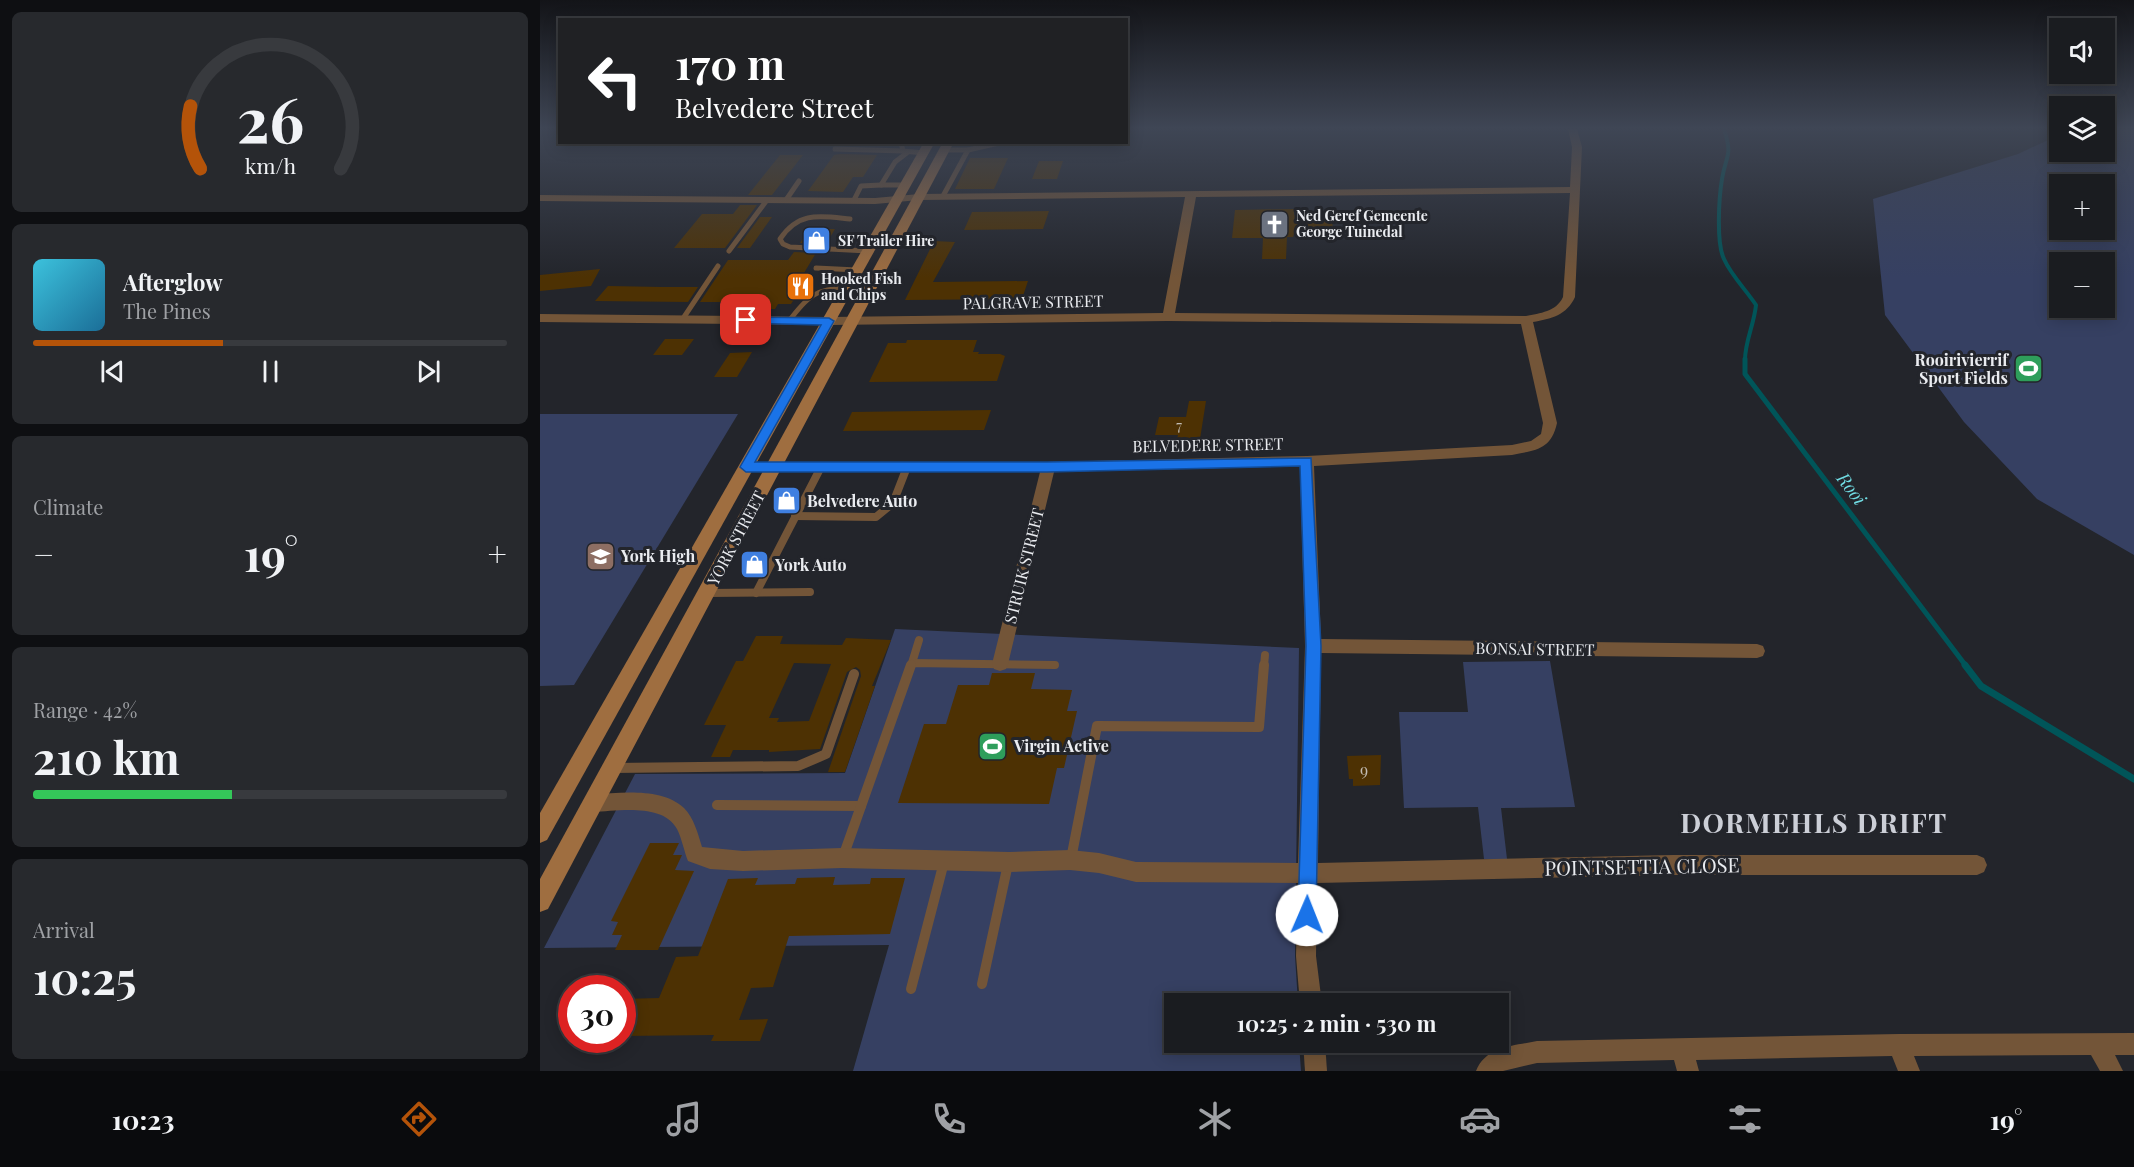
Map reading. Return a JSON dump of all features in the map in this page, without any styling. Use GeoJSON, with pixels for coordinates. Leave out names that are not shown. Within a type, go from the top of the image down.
{"type":"FeatureCollection","features":[{"type":"Feature","properties":{"kind":"main road","name":"YORK STREET"},"geometry":{"type":"LineString","coordinates":[[540,833],[908,179]]}},
{"type":"Feature","properties":{"kind":"main road","name":"YORK STREET"},"geometry":{"type":"LineString","coordinates":[[540,901],[930,179]]}},
{"type":"Feature","properties":{"kind":"street"},"geometry":{"type":"LineString","coordinates":[[540,198],[854,200],[943,196],[1576,190],[1576,179]]}},
{"type":"Feature","properties":{"kind":"street","name":"PALGRAVE STREET"},"geometry":{"type":"LineString","coordinates":[[540,318],[789,321],[1168,317],[1526,320],[1551,314],[1567,304],[1576,190]]}},
{"type":"Feature","properties":{"kind":"street"},"geometry":{"type":"LineString","coordinates":[[1168,317],[1191,194]]}},
{"type":"Feature","properties":{"kind":"street","name":"BELVEDERE STREET"},"geometry":{"type":"LineString","coordinates":[[746,467],[1047,467],[1307,461],[1512,450],[1535,445],[1548,436],[1550,423],[1526,320]]}},
{"type":"Feature","properties":{"kind":"street"},"geometry":{"type":"LineString","coordinates":[[1307,461],[1313,646],[1306,956],[1310,993]]}},
{"type":"Feature","properties":{"kind":"street","name":"STRUIK STREET"},"geometry":{"type":"LineString","coordinates":[[1000,664],[1047,467]]}},
{"type":"Feature","properties":{"kind":"street","name":"BONSAI STREET"},"geometry":{"type":"LineString","coordinates":[[1313,646],[1757,651]]}},
{"type":"Feature","properties":{"kind":"street","name":"POINTSETTIA CLOSE"},"geometry":{"type":"LineString","coordinates":[[593,803],[636,802],[664,806],[679,815],[685,824],[695,854],[710,859],[743,861],[842,858],[1009,862],[1070,860],[1099,863],[1136,872],[1307,873],[1673,865],[1977,865]]}},
{"type":"Feature","properties":{"kind":"street"},"geometry":{"type":"LineString","coordinates":[[2097,1044],[2112,1071]]}},
{"type":"Feature","properties":{"kind":"street"},"geometry":{"type":"LineString","coordinates":[[1487,1071],[1498,1060],[1538,1052],[1685,1061],[1899,1045],[2134,1044]]}},
{"type":"Feature","properties":{"kind":"street"},"geometry":{"type":"LineString","coordinates":[[1899,1045],[1909,1071]]}},
{"type":"Feature","properties":{"kind":"street"},"geometry":{"type":"LineString","coordinates":[[1315,1053],[1316,1071]]}},
{"type":"Feature","properties":{"kind":"lane"},"geometry":{"type":"LineString","coordinates":[[880,185],[884,179]]}},
{"type":"Feature","properties":{"kind":"lane"},"geometry":{"type":"LineString","coordinates":[[943,196],[952,179]]}},
{"type":"Feature","properties":{"kind":"lane"},"geometry":{"type":"LineString","coordinates":[[786,200],[799,181]]}},
{"type":"Feature","properties":{"kind":"lane"},"geometry":{"type":"LineString","coordinates":[[854,200],[861,186],[906,185]]}},
{"type":"Feature","properties":{"kind":"lane"},"geometry":{"type":"LineString","coordinates":[[729,251],[767,200]]}},
{"type":"Feature","properties":{"kind":"lane"},"geometry":{"type":"LineString","coordinates":[[850,219],[814,217],[800,219],[790,224],[780,239],[783,244],[790,247],[868,251]]}},
{"type":"Feature","properties":{"kind":"lane"},"geometry":{"type":"LineString","coordinates":[[682,320],[718,266]]}},
{"type":"Feature","properties":{"kind":"lane"},"geometry":{"type":"LineString","coordinates":[[816,268],[858,270]]}},
{"type":"Feature","properties":{"kind":"lane"},"geometry":{"type":"LineString","coordinates":[[789,321],[812,294],[825,288],[847,288]]}},
{"type":"Feature","properties":{"kind":"lane"},"geometry":{"type":"LineString","coordinates":[[756,593],[821,467]]}},
{"type":"Feature","properties":{"kind":"lane"},"geometry":{"type":"LineString","coordinates":[[795,516],[876,517],[885,514],[892,505],[907,467]]}},
{"type":"Feature","properties":{"kind":"lane"},"geometry":{"type":"LineString","coordinates":[[707,593],[810,592]]}},
{"type":"Feature","properties":{"kind":"lane"},"geometry":{"type":"LineString","coordinates":[[842,858],[920,640]]}},
{"type":"Feature","properties":{"kind":"lane"},"geometry":{"type":"LineString","coordinates":[[1070,860],[1097,726],[1259,727],[1264,655]]}},
{"type":"Feature","properties":{"kind":"lane"},"geometry":{"type":"LineString","coordinates":[[912,663],[1055,665]]}},
{"type":"Feature","properties":{"kind":"lane"},"geometry":{"type":"LineString","coordinates":[[612,768],[798,766],[826,754],[854,674]]}},
{"type":"Feature","properties":{"kind":"lane"},"geometry":{"type":"LineString","coordinates":[[717,805],[861,806]]}},
{"type":"Feature","properties":{"kind":"lane"},"geometry":{"type":"LineString","coordinates":[[911,989],[944,861]]}},
{"type":"Feature","properties":{"kind":"lane"},"geometry":{"type":"LineString","coordinates":[[982,984],[1009,862]]}},
{"type":"Feature","properties":{"kind":"shaded area","name":"Rooirivierrif Sport Fields"},"geometry":{"type":"Polygon","coordinates":[[[1938,179],[2049,179],[2049,240],[2115,240],[2115,179],[2134,179],[2134,555],[2037,499],[1964,422],[1885,315],[1873,199],[1938,179]]]}},
{"type":"Feature","properties":{"kind":"shaded area","name":"York High"},"geometry":{"type":"Polygon","coordinates":[[[540,414],[738,414],[574,685],[540,686],[540,414]]]}},
{"type":"Feature","properties":{"kind":"shaded area"},"geometry":{"type":"Polygon","coordinates":[[[895,629],[1299,648],[1295,956],[1297,993],[1164,993],[1164,1053],[1300,1053],[1301,1071],[853,1071],[889,945],[544,948],[635,774],[845,773],[895,629]]]}},
{"type":"Feature","properties":{"kind":"shaded area"},"geometry":{"type":"Polygon","coordinates":[[[1550,661],[1575,807],[1501,808],[1507,859],[1484,859],[1478,807],[1404,808],[1399,712],[1468,712],[1463,662],[1550,661]]]}},
{"type":"Feature","properties":{"kind":"building"},"geometry":{"type":"Polygon","coordinates":[[[761,179],[784,179],[772,195],[748,195],[761,179]]]}},
{"type":"Feature","properties":{"kind":"building"},"geometry":{"type":"Polygon","coordinates":[[[817,179],[852,179],[843,192],[808,191],[817,179]]]}},
{"type":"Feature","properties":{"kind":"building"},"geometry":{"type":"Polygon","coordinates":[[[960,179],[999,179],[994,189],[955,189],[960,179]]]}},
{"type":"Feature","properties":{"kind":"building"},"geometry":{"type":"Polygon","coordinates":[[[740,205],[757,205],[725,248],[674,248],[702,214],[733,214],[740,205]]]}},
{"type":"Feature","properties":{"kind":"building","name":"Ned Geref Gemeente George Tuinedal"},"geometry":{"type":"Polygon","coordinates":[[[1294,209],[1294,215],[1332,215],[1333,234],[1294,234],[1293,237],[1287,237],[1286,259],[1262,259],[1263,238],[1232,238],[1235,210],[1294,209]]]}},
{"type":"Feature","properties":{"kind":"building"},"geometry":{"type":"Polygon","coordinates":[[[1049,211],[1043,229],[964,230],[972,212],[1049,211]]]}},
{"type":"Feature","properties":{"kind":"building"},"geometry":{"type":"Polygon","coordinates":[[[760,217],[772,217],[750,248],[737,248],[760,217]]]}},
{"type":"Feature","properties":{"kind":"building","name":"SF Trailer Hire"},"geometry":{"type":"Polygon","coordinates":[[[809,229],[835,229],[826,244],[800,243],[809,229]]]}},
{"type":"Feature","properties":{"kind":"building"},"geometry":{"type":"Polygon","coordinates":[[[934,241],[955,242],[933,282],[1028,281],[1022,299],[905,300],[934,241]]]}},
{"type":"Feature","properties":{"kind":"building"},"geometry":{"type":"Polygon","coordinates":[[[794,252],[816,253],[798,283],[805,283],[791,304],[778,304],[775,309],[742,309],[746,302],[700,302],[728,260],[788,260],[794,252]]]}},
{"type":"Feature","properties":{"kind":"building"},"geometry":{"type":"Polygon","coordinates":[[[600,269],[591,286],[540,291],[540,275],[600,269]]]}},
{"type":"Feature","properties":{"kind":"building"},"geometry":{"type":"Polygon","coordinates":[[[608,286],[698,287],[688,302],[595,301],[608,286]]]}},
{"type":"Feature","properties":{"kind":"building"},"geometry":{"type":"Polygon","coordinates":[[[665,339],[694,339],[682,355],[653,355],[665,339]]]}},
{"type":"Feature","properties":{"kind":"building"},"geometry":{"type":"Polygon","coordinates":[[[907,340],[977,340],[973,352],[1005,356],[997,381],[869,382],[888,343],[906,343],[907,340]]]}},
{"type":"Feature","properties":{"kind":"building"},"geometry":{"type":"Polygon","coordinates":[[[752,352],[737,377],[714,377],[730,353],[752,352]]]}},
{"type":"Feature","properties":{"kind":"building"},"geometry":{"type":"Polygon","coordinates":[[[1189,401],[1206,401],[1200,439],[1177,439],[1178,435],[1155,435],[1159,417],[1186,417],[1189,401]]]}},
{"type":"Feature","properties":{"kind":"building"},"geometry":{"type":"Polygon","coordinates":[[[991,410],[984,430],[843,431],[852,412],[991,410]]]}},
{"type":"Feature","properties":{"kind":"building"},"geometry":{"type":"Polygon","coordinates":[[[756,636],[783,636],[780,644],[842,645],[846,638],[891,640],[872,686],[875,686],[845,772],[828,772],[861,676],[860,670],[856,667],[847,672],[820,749],[769,752],[769,750],[733,750],[730,757],[711,757],[726,725],[704,725],[736,661],[743,661],[756,636]],[[794,663],[769,718],[779,718],[777,722],[809,721],[831,664],[794,663]]]}},
{"type":"Feature","properties":{"kind":"building","name":"Virgin Active"},"geometry":{"type":"Polygon","coordinates":[[[992,673],[1035,673],[1031,689],[1072,690],[1067,711],[1077,711],[1064,768],[1057,768],[1049,804],[898,803],[924,724],[946,724],[958,685],[989,685],[992,673]]]}},
{"type":"Feature","properties":{"kind":"building"},"geometry":{"type":"Polygon","coordinates":[[[1381,755],[1380,785],[1353,786],[1353,779],[1349,779],[1347,756],[1381,755]]]}},
{"type":"Feature","properties":{"kind":"building"},"geometry":{"type":"Polygon","coordinates":[[[650,843],[679,843],[673,855],[682,855],[675,870],[694,871],[658,950],[615,950],[622,935],[612,935],[618,922],[611,921],[650,843]]]}},
{"type":"Feature","properties":{"kind":"building"},"geometry":{"type":"Polygon","coordinates":[[[835,877],[833,885],[870,884],[871,878],[905,878],[890,934],[789,936],[773,987],[751,988],[739,1020],[768,1019],[760,1041],[711,1041],[714,1035],[636,1036],[636,999],[659,998],[676,957],[698,956],[728,879],[758,878],[755,885],[795,884],[797,878],[835,877]]]}},
{"type":"Feature","properties":{"kind":"waterway","name":"Rooi"},"geometry":{"type":"LineString","coordinates":[[1722,179],[1719,220],[1721,252],[1731,271],[1756,305],[1745,360]]}},
{"type":"Feature","properties":{"kind":"waterway","name":"Rooi"},"geometry":{"type":"LineString","coordinates":[[1745,360],[1745,374],[1966,666]]}},
{"type":"Feature","properties":{"kind":"waterway","name":"Rooi"},"geometry":{"type":"LineString","coordinates":[[1965,665],[1981,686],[2134,779]]}},
{"type":"Feature","properties":{"kind":"place","name":"Ned Geref Gemeente George Tuinedal"},"geometry":{"type":"Point","coordinates":[1275,224]}},
{"type":"Feature","properties":{"kind":"place","name":"SF Trailer Hire"},"geometry":{"type":"Point","coordinates":[817,241]}},
{"type":"Feature","properties":{"kind":"place","name":"Hooked Fish and Chips"},"geometry":{"type":"Point","coordinates":[800,287]}},
{"type":"Feature","properties":{"kind":"place","name":"Rooirivierrif Sport Fields"},"geometry":{"type":"Point","coordinates":[2029,369]}},
{"type":"Feature","properties":{"kind":"place","name":"Belvedere Auto"},"geometry":{"type":"Point","coordinates":[786,501]}},
{"type":"Feature","properties":{"kind":"place","name":"York High"},"geometry":{"type":"Point","coordinates":[600,556]}},
{"type":"Feature","properties":{"kind":"place","name":"York Auto"},"geometry":{"type":"Point","coordinates":[754,565]}},
{"type":"Feature","properties":{"kind":"place","name":"Virgin Active"},"geometry":{"type":"Point","coordinates":[993,746]}},
{"type":"Feature","properties":{"kind":"district","name":"DORMEHLS DRIFT"},"geometry":{"type":"Point","coordinates":[1814,824]}},
{"type":"Feature","properties":{"kind":"route"},"geometry":{"type":"LineString","coordinates":[[746,320],[829,321],[746,467],[1047,467],[1307,461],[1313,646],[1307,915]]}}]}
